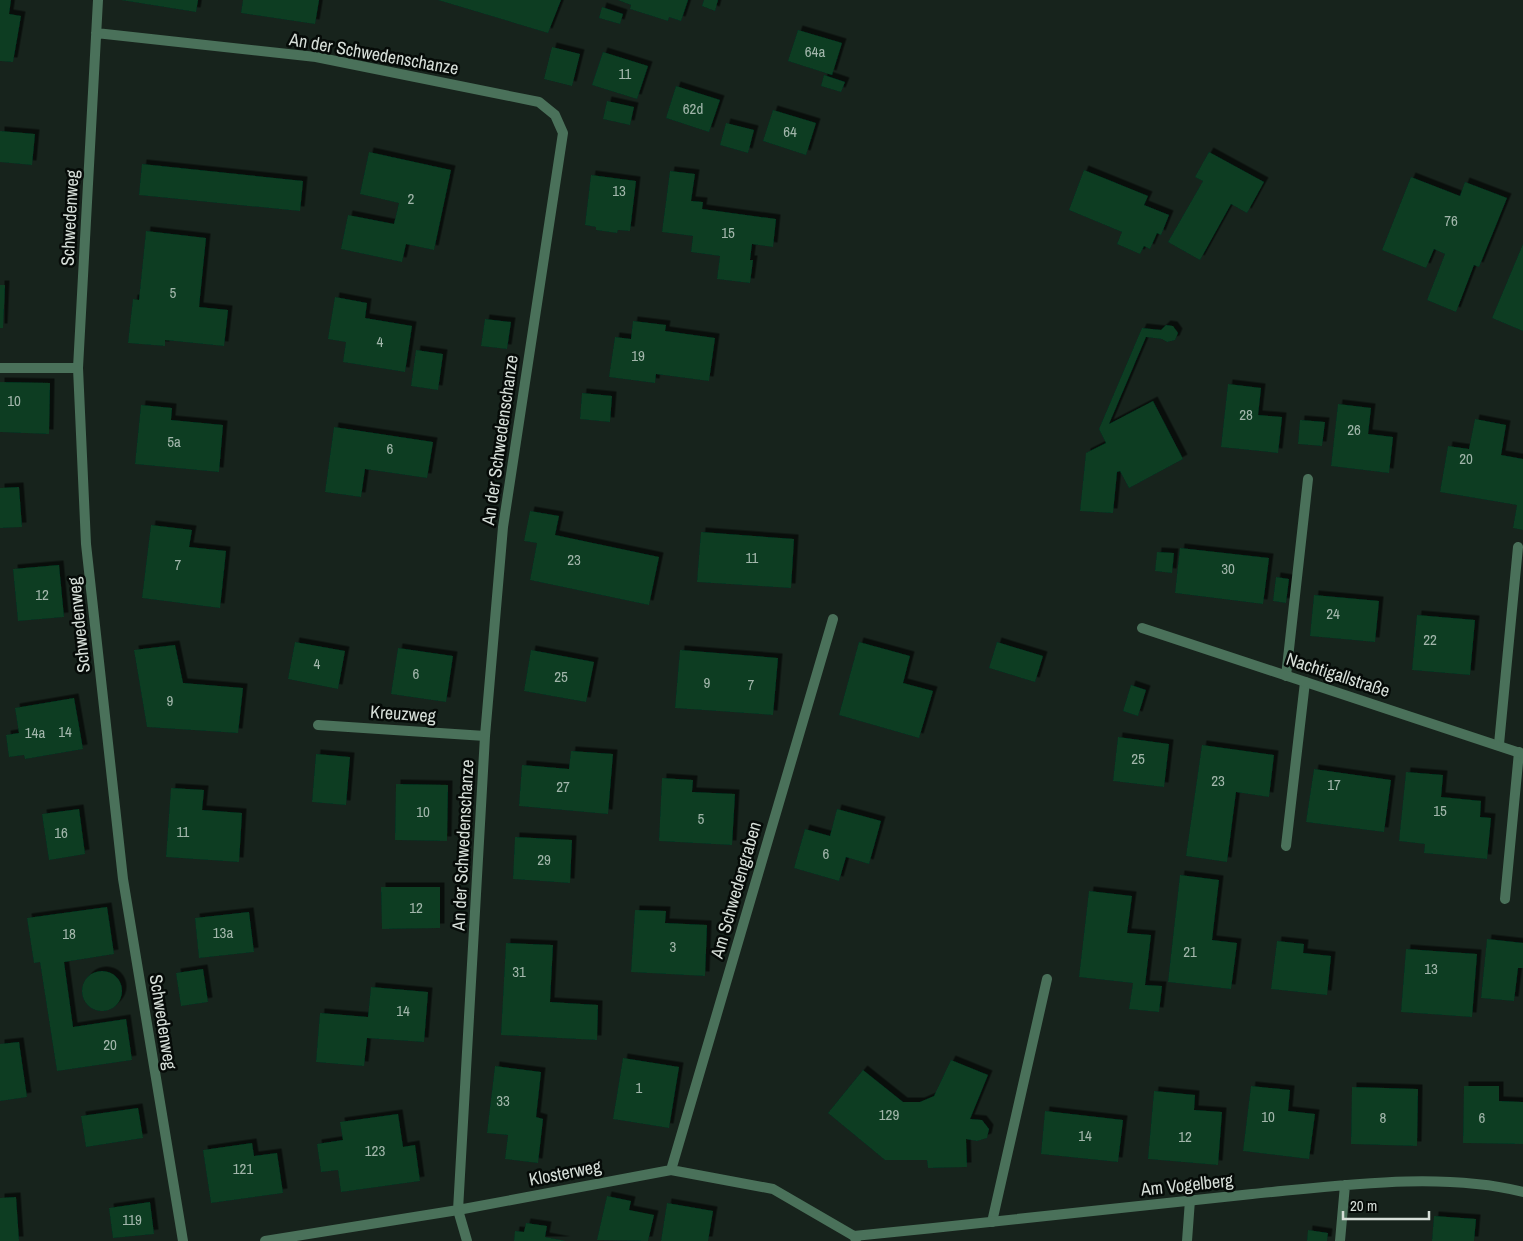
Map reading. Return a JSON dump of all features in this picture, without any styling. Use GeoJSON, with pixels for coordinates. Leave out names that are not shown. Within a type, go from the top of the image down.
{"type":"FeatureCollection","features":[{"type":"Feature","properties":{"kind":"street","name":"Schwedenweg"},"geometry":{"type":"LineString","coordinates":[[98,0],[78,368],[86,544],[123,879],[182,1241]]}},
{"type":"Feature","properties":{"kind":"street","name":"An der Schwedenschanze"},"geometry":{"type":"LineString","coordinates":[[96,33],[316,57],[539,102],[555,115],[563,133],[503,527],[486,736],[458,1210],[467,1241]]}},
{"type":"Feature","properties":{"kind":"street"},"geometry":{"type":"LineString","coordinates":[[0,368],[78,368]]}},
{"type":"Feature","properties":{"kind":"street"},"geometry":{"type":"LineString","coordinates":[[1286,676],[1308,479]]}},
{"type":"Feature","properties":{"kind":"street"},"geometry":{"type":"LineString","coordinates":[[1499,744],[1518,547]]}},
{"type":"Feature","properties":{"kind":"street","name":"Am Schwedengraben"},"geometry":{"type":"LineString","coordinates":[[671,1170],[833,619]]}},
{"type":"Feature","properties":{"kind":"street","name":"Nachtigallstraße"},"geometry":{"type":"LineString","coordinates":[[1142,628],[1499,744],[1521,753]]}},
{"type":"Feature","properties":{"kind":"street"},"geometry":{"type":"LineString","coordinates":[[1286,846],[1305,682]]}},
{"type":"Feature","properties":{"kind":"street","name":"Kreuzweg"},"geometry":{"type":"LineString","coordinates":[[318,725],[486,736]]}},
{"type":"Feature","properties":{"kind":"street"},"geometry":{"type":"LineString","coordinates":[[1505,899],[1521,753]]}},
{"type":"Feature","properties":{"kind":"street"},"geometry":{"type":"LineString","coordinates":[[992,1222],[1047,979]]}},
{"type":"Feature","properties":{"kind":"street","name":"Klosterweg"},"geometry":{"type":"LineString","coordinates":[[265,1241],[458,1210],[671,1170],[773,1189],[855,1238]]}},
{"type":"Feature","properties":{"kind":"street","name":"Am Vogelberg"},"geometry":{"type":"LineString","coordinates":[[855,1238],[1190,1200],[1345,1185],[1399,1182],[1478,1185],[1523,1192]]}},
{"type":"Feature","properties":{"kind":"street"},"geometry":{"type":"LineString","coordinates":[[1340,1241],[1345,1185]]}},
{"type":"Feature","properties":{"kind":"street"},"geometry":{"type":"LineString","coordinates":[[1187,1241],[1190,1200]]}},
{"type":"Feature","properties":{"kind":"building"},"geometry":{"type":"Polygon","coordinates":[[[0,0],[11,0],[9,14],[21,16],[13,62],[0,61],[0,0]]]}},
{"type":"Feature","properties":{"kind":"building"},"geometry":{"type":"Polygon","coordinates":[[[121,0],[198,0],[196,12],[121,0]]]}},
{"type":"Feature","properties":{"kind":"building"},"geometry":{"type":"Polygon","coordinates":[[[243,0],[319,0],[315,24],[241,13],[243,0]]]}},
{"type":"Feature","properties":{"kind":"building"},"geometry":{"type":"Polygon","coordinates":[[[438,0],[561,0],[548,33],[438,0]]]}},
{"type":"Feature","properties":{"kind":"building"},"geometry":{"type":"Polygon","coordinates":[[[618,0],[688,0],[681,21],[669,17],[668,21],[630,9],[631,5],[618,0]]]}},
{"type":"Feature","properties":{"kind":"building"},"geometry":{"type":"Polygon","coordinates":[[[704,0],[718,0],[715,11],[702,6],[704,0]]]}},
{"type":"Feature","properties":{"kind":"building"},"geometry":{"type":"Polygon","coordinates":[[[602,7],[623,14],[620,24],[599,18],[602,7]]]}},
{"type":"Feature","properties":{"kind":"building"},"geometry":{"type":"Polygon","coordinates":[[[798,30],[842,43],[832,75],[788,61],[798,30]]]}},
{"type":"Feature","properties":{"kind":"building"},"geometry":{"type":"Polygon","coordinates":[[[552,47],[580,54],[572,86],[544,79],[552,47]]]}},
{"type":"Feature","properties":{"kind":"building"},"geometry":{"type":"Polygon","coordinates":[[[603,52],[648,66],[637,99],[592,85],[603,52]]]}},
{"type":"Feature","properties":{"kind":"building"},"geometry":{"type":"Polygon","coordinates":[[[824,75],[845,82],[841,92],[821,86],[824,75]]]}},
{"type":"Feature","properties":{"kind":"building"},"geometry":{"type":"Polygon","coordinates":[[[676,86],[720,100],[709,132],[666,118],[676,86]]]}},
{"type":"Feature","properties":{"kind":"building"},"geometry":{"type":"Polygon","coordinates":[[[607,101],[634,107],[630,125],[603,119],[607,101]]]}},
{"type":"Feature","properties":{"kind":"building"},"geometry":{"type":"Polygon","coordinates":[[[773,110],[816,123],[806,155],[763,141],[773,110]]]}},
{"type":"Feature","properties":{"kind":"building"},"geometry":{"type":"Polygon","coordinates":[[[726,123],[754,130],[748,153],[720,145],[726,123]]]}},
{"type":"Feature","properties":{"kind":"building"},"geometry":{"type":"Polygon","coordinates":[[[0,131],[35,134],[32,165],[0,162],[0,131]]]}},
{"type":"Feature","properties":{"kind":"building"},"geometry":{"type":"Polygon","coordinates":[[[369,152],[451,170],[434,250],[406,244],[402,262],[341,249],[348,215],[394,224],[399,203],[360,194],[369,152]]]}},
{"type":"Feature","properties":{"kind":"building"},"geometry":{"type":"Polygon","coordinates":[[[1209,152],[1264,182],[1247,213],[1231,204],[1200,260],[1168,242],[1203,181],[1195,177],[1209,152]]]}},
{"type":"Feature","properties":{"kind":"building"},"geometry":{"type":"Polygon","coordinates":[[[142,164],[303,181],[300,211],[139,195],[142,164]]]}},
{"type":"Feature","properties":{"kind":"building"},"geometry":{"type":"Polygon","coordinates":[[[1084,170],[1148,196],[1144,205],[1169,215],[1161,235],[1157,233],[1150,249],[1144,246],[1140,254],[1117,244],[1122,232],[1069,210],[1084,170]]]}},
{"type":"Feature","properties":{"kind":"building"},"geometry":{"type":"Polygon","coordinates":[[[670,171],[695,174],[691,201],[703,202],[702,209],[776,219],[773,247],[752,244],[750,260],[753,260],[750,283],[717,279],[720,256],[691,252],[693,236],[662,232],[670,171]]]}},
{"type":"Feature","properties":{"kind":"building"},"geometry":{"type":"Polygon","coordinates":[[[591,175],[636,181],[630,231],[618,230],[617,233],[596,230],[596,227],[585,225],[591,175]]]}},
{"type":"Feature","properties":{"kind":"building"},"geometry":{"type":"Polygon","coordinates":[[[1411,177],[1460,196],[1465,182],[1507,198],[1479,267],[1474,265],[1456,312],[1427,300],[1445,254],[1434,249],[1426,268],[1382,250],[1411,177]]]}},
{"type":"Feature","properties":{"kind":"building"},"geometry":{"type":"Polygon","coordinates":[[[146,231],[206,238],[199,307],[228,310],[224,346],[165,340],[165,346],[128,343],[133,299],[139,300],[146,231]]]}},
{"type":"Feature","properties":{"kind":"building"},"geometry":{"type":"Polygon","coordinates":[[[1523,244],[1523,331],[1492,318],[1523,244]]]}},
{"type":"Feature","properties":{"kind":"building"},"geometry":{"type":"Polygon","coordinates":[[[0,285],[5,285],[3,328],[0,328],[0,285]]]}},
{"type":"Feature","properties":{"kind":"building"},"geometry":{"type":"Polygon","coordinates":[[[335,297],[367,303],[365,318],[412,326],[405,372],[343,362],[346,342],[328,339],[335,297]]]}},
{"type":"Feature","properties":{"kind":"building"},"geometry":{"type":"Polygon","coordinates":[[[485,319],[511,322],[507,349],[481,346],[485,319]]]}},
{"type":"Feature","properties":{"kind":"building"},"geometry":{"type":"Polygon","coordinates":[[[633,321],[666,325],[665,331],[715,338],[709,381],[656,374],[655,383],[609,377],[615,337],[631,339],[633,321]]]}},
{"type":"Feature","properties":{"kind":"building"},"geometry":{"type":"Polygon","coordinates":[[[1166,325],[1173,326],[1178,333],[1175,340],[1167,342],[1162,339],[1146,337],[1109,424],[1153,401],[1183,459],[1129,488],[1120,471],[1117,472],[1113,513],[1080,511],[1086,453],[1106,443],[1099,429],[1142,328],[1161,330],[1166,325]]]}},
{"type":"Feature","properties":{"kind":"building"},"geometry":{"type":"Polygon","coordinates":[[[416,350],[443,354],[438,390],[411,386],[416,350]]]}},
{"type":"Feature","properties":{"kind":"building"},"geometry":{"type":"Polygon","coordinates":[[[0,382],[50,383],[49,434],[0,432],[0,382]]]}},
{"type":"Feature","properties":{"kind":"building"},"geometry":{"type":"Polygon","coordinates":[[[1228,384],[1261,388],[1258,415],[1282,417],[1278,453],[1221,447],[1228,384]]]}},
{"type":"Feature","properties":{"kind":"building"},"geometry":{"type":"Polygon","coordinates":[[[582,393],[612,396],[610,422],[580,419],[582,393]]]}},
{"type":"Feature","properties":{"kind":"building"},"geometry":{"type":"Polygon","coordinates":[[[1338,404],[1371,408],[1368,434],[1393,437],[1389,473],[1331,466],[1338,404]]]}},
{"type":"Feature","properties":{"kind":"building"},"geometry":{"type":"Polygon","coordinates":[[[141,405],[172,408],[171,420],[223,425],[219,472],[135,464],[141,405]]]}},
{"type":"Feature","properties":{"kind":"building"},"geometry":{"type":"Polygon","coordinates":[[[1475,419],[1506,425],[1501,455],[1523,459],[1523,530],[1513,528],[1517,505],[1440,492],[1448,446],[1469,449],[1475,419]]]}},
{"type":"Feature","properties":{"kind":"building"},"geometry":{"type":"Polygon","coordinates":[[[1300,420],[1325,422],[1322,446],[1298,444],[1300,420]]]}},
{"type":"Feature","properties":{"kind":"building"},"geometry":{"type":"Polygon","coordinates":[[[334,427],[433,442],[427,478],[365,469],[361,497],[325,492],[334,427]]]}},
{"type":"Feature","properties":{"kind":"building"},"geometry":{"type":"Polygon","coordinates":[[[19,487],[22,527],[0,528],[0,488],[19,487]]]}},
{"type":"Feature","properties":{"kind":"building"},"geometry":{"type":"Polygon","coordinates":[[[530,511],[559,516],[555,535],[659,557],[649,605],[530,580],[537,543],[524,541],[530,511]]]}},
{"type":"Feature","properties":{"kind":"building"},"geometry":{"type":"Polygon","coordinates":[[[151,525],[192,530],[189,547],[226,551],[220,608],[142,598],[151,525]]]}},
{"type":"Feature","properties":{"kind":"building"},"geometry":{"type":"Polygon","coordinates":[[[701,532],[794,539],[791,588],[697,582],[701,532]]]}},
{"type":"Feature","properties":{"kind":"building"},"geometry":{"type":"Polygon","coordinates":[[[1180,548],[1269,558],[1263,604],[1175,593],[1180,548]]]}},
{"type":"Feature","properties":{"kind":"building"},"geometry":{"type":"Polygon","coordinates":[[[1157,552],[1174,553],[1172,573],[1155,571],[1157,552]]]}},
{"type":"Feature","properties":{"kind":"building"},"geometry":{"type":"Polygon","coordinates":[[[59,565],[64,617],[18,621],[13,569],[59,565]]]}},
{"type":"Feature","properties":{"kind":"building"},"geometry":{"type":"Polygon","coordinates":[[[1276,577],[1289,579],[1286,603],[1273,601],[1276,577]]]}},
{"type":"Feature","properties":{"kind":"building"},"geometry":{"type":"Polygon","coordinates":[[[1314,595],[1379,601],[1375,642],[1310,636],[1314,595]]]}},
{"type":"Feature","properties":{"kind":"building"},"geometry":{"type":"Polygon","coordinates":[[[1417,615],[1475,620],[1470,675],[1412,670],[1417,615]]]}},
{"type":"Feature","properties":{"kind":"building"},"geometry":{"type":"Polygon","coordinates":[[[295,642],[345,651],[338,689],[288,679],[295,642]]]}},
{"type":"Feature","properties":{"kind":"building"},"geometry":{"type":"Polygon","coordinates":[[[859,642],[910,656],[903,683],[933,691],[919,738],[839,715],[859,642]]]}},
{"type":"Feature","properties":{"kind":"building"},"geometry":{"type":"Polygon","coordinates":[[[997,642],[1043,656],[1035,682],[989,668],[997,642]]]}},
{"type":"Feature","properties":{"kind":"building"},"geometry":{"type":"Polygon","coordinates":[[[175,645],[183,683],[243,688],[238,733],[147,727],[134,650],[175,645]]]}},
{"type":"Feature","properties":{"kind":"building"},"geometry":{"type":"Polygon","coordinates":[[[398,648],[453,656],[446,702],[391,694],[398,648]]]}},
{"type":"Feature","properties":{"kind":"building"},"geometry":{"type":"Polygon","coordinates":[[[531,650],[594,662],[586,702],[524,691],[531,650]]]}},
{"type":"Feature","properties":{"kind":"building"},"geometry":{"type":"Polygon","coordinates":[[[680,650],[778,658],[773,715],[675,708],[680,650]]]}},
{"type":"Feature","properties":{"kind":"building"},"geometry":{"type":"Polygon","coordinates":[[[1131,685],[1146,690],[1138,716],[1123,711],[1131,685]]]}},
{"type":"Feature","properties":{"kind":"building"},"geometry":{"type":"Polygon","coordinates":[[[74,698],[83,749],[25,759],[24,755],[9,757],[6,735],[19,733],[15,708],[74,698]]]}},
{"type":"Feature","properties":{"kind":"building"},"geometry":{"type":"Polygon","coordinates":[[[1118,737],[1169,744],[1164,787],[1113,781],[1118,737]]]}},
{"type":"Feature","properties":{"kind":"building"},"geometry":{"type":"Polygon","coordinates":[[[1202,745],[1274,755],[1269,797],[1236,792],[1227,862],[1186,856],[1202,745]]]}},
{"type":"Feature","properties":{"kind":"building"},"geometry":{"type":"Polygon","coordinates":[[[571,751],[613,754],[608,814],[519,806],[522,765],[569,769],[571,751]]]}},
{"type":"Feature","properties":{"kind":"building"},"geometry":{"type":"Polygon","coordinates":[[[316,754],[350,757],[346,805],[312,802],[316,754]]]}},
{"type":"Feature","properties":{"kind":"building"},"geometry":{"type":"Polygon","coordinates":[[[1314,769],[1391,780],[1384,832],[1306,822],[1314,769]]]}},
{"type":"Feature","properties":{"kind":"building"},"geometry":{"type":"Polygon","coordinates":[[[1406,772],[1443,775],[1441,797],[1481,801],[1480,817],[1491,818],[1487,859],[1424,853],[1425,844],[1399,841],[1406,772]]]}},
{"type":"Feature","properties":{"kind":"building"},"geometry":{"type":"Polygon","coordinates":[[[662,778],[693,780],[692,792],[735,794],[732,845],[659,841],[662,778]]]}},
{"type":"Feature","properties":{"kind":"building"},"geometry":{"type":"Polygon","coordinates":[[[396,784],[448,785],[447,841],[395,840],[396,784]]]}},
{"type":"Feature","properties":{"kind":"building"},"geometry":{"type":"Polygon","coordinates":[[[171,788],[204,790],[202,810],[242,813],[239,862],[166,857],[171,788]]]}},
{"type":"Feature","properties":{"kind":"building"},"geometry":{"type":"Polygon","coordinates":[[[79,809],[85,854],[49,860],[42,814],[79,809]]]}},
{"type":"Feature","properties":{"kind":"building"},"geometry":{"type":"Polygon","coordinates":[[[837,809],[881,821],[869,864],[846,857],[839,881],[794,868],[805,829],[830,836],[837,809]]]}},
{"type":"Feature","properties":{"kind":"building"},"geometry":{"type":"Polygon","coordinates":[[[515,837],[572,840],[570,883],[513,879],[515,837]]]}},
{"type":"Feature","properties":{"kind":"building"},"geometry":{"type":"Polygon","coordinates":[[[1180,875],[1219,880],[1212,940],[1237,943],[1231,989],[1168,982],[1180,875]]]}},
{"type":"Feature","properties":{"kind":"building"},"geometry":{"type":"Polygon","coordinates":[[[381,887],[440,887],[440,928],[382,929],[381,887]]]}},
{"type":"Feature","properties":{"kind":"building"},"geometry":{"type":"Polygon","coordinates":[[[1089,891],[1132,896],[1127,933],[1151,935],[1145,985],[1162,986],[1159,1012],[1129,1009],[1133,983],[1079,977],[1089,891]]]}},
{"type":"Feature","properties":{"kind":"building"},"geometry":{"type":"Polygon","coordinates":[[[107,907],[114,954],[64,962],[73,1027],[126,1019],[132,1060],[57,1071],[40,962],[34,963],[27,918],[107,907]]]}},
{"type":"Feature","properties":{"kind":"building"},"geometry":{"type":"Polygon","coordinates":[[[635,910],[666,911],[665,923],[707,925],[705,976],[631,972],[635,910]]]}},
{"type":"Feature","properties":{"kind":"building"},"geometry":{"type":"Polygon","coordinates":[[[249,912],[254,952],[199,958],[195,918],[249,912]]]}},
{"type":"Feature","properties":{"kind":"building"},"geometry":{"type":"Polygon","coordinates":[[[1487,939],[1523,943],[1523,968],[1518,968],[1514,1001],[1481,998],[1487,939]]]}},
{"type":"Feature","properties":{"kind":"building"},"geometry":{"type":"Polygon","coordinates":[[[1277,941],[1304,944],[1303,953],[1331,956],[1327,995],[1271,989],[1277,941]]]}},
{"type":"Feature","properties":{"kind":"building"},"geometry":{"type":"Polygon","coordinates":[[[506,943],[553,945],[550,1002],[598,1005],[597,1040],[501,1035],[506,943]]]}},
{"type":"Feature","properties":{"kind":"building"},"geometry":{"type":"Polygon","coordinates":[[[1406,949],[1477,954],[1472,1017],[1401,1012],[1406,949]]]}},
{"type":"Feature","properties":{"kind":"building"},"geometry":{"type":"Polygon","coordinates":[[[203,969],[208,1002],[181,1006],[176,973],[203,969]]]}},
{"type":"Feature","properties":{"kind":"building"},"geometry":{"type":"Polygon","coordinates":[[[98,971],[106,971],[113,974],[119,980],[122,991],[119,1002],[113,1008],[106,1011],[98,1011],[91,1008],[85,1002],[82,995],[82,987],[85,980],[91,974],[98,971]]]}},
{"type":"Feature","properties":{"kind":"building"},"geometry":{"type":"Polygon","coordinates":[[[371,987],[428,992],[424,1042],[367,1038],[364,1066],[316,1062],[320,1013],[368,1017],[371,987]]]}},
{"type":"Feature","properties":{"kind":"building"},"geometry":{"type":"Polygon","coordinates":[[[19,1042],[27,1097],[0,1101],[0,1044],[19,1042]]]}},
{"type":"Feature","properties":{"kind":"building"},"geometry":{"type":"Polygon","coordinates":[[[623,1058],[679,1067],[669,1128],[613,1119],[623,1058]]]}},
{"type":"Feature","properties":{"kind":"building"},"geometry":{"type":"Polygon","coordinates":[[[951,1060],[988,1075],[970,1119],[982,1120],[989,1129],[987,1138],[977,1141],[966,1139],[967,1167],[928,1168],[927,1160],[885,1160],[828,1113],[863,1070],[903,1102],[920,1102],[934,1096],[951,1060]]]}},
{"type":"Feature","properties":{"kind":"building"},"geometry":{"type":"Polygon","coordinates":[[[495,1066],[541,1072],[536,1117],[543,1119],[538,1163],[505,1159],[508,1135],[487,1133],[495,1066]]]}},
{"type":"Feature","properties":{"kind":"building"},"geometry":{"type":"Polygon","coordinates":[[[1251,1086],[1290,1090],[1288,1111],[1315,1114],[1309,1159],[1243,1151],[1251,1086]]]}},
{"type":"Feature","properties":{"kind":"building"},"geometry":{"type":"Polygon","coordinates":[[[1464,1086],[1499,1086],[1499,1101],[1523,1102],[1523,1144],[1463,1143],[1464,1086]]]}},
{"type":"Feature","properties":{"kind":"building"},"geometry":{"type":"Polygon","coordinates":[[[1352,1087],[1418,1089],[1417,1146],[1351,1144],[1352,1087]]]}},
{"type":"Feature","properties":{"kind":"building"},"geometry":{"type":"Polygon","coordinates":[[[1154,1091],[1195,1095],[1194,1110],[1222,1112],[1218,1165],[1148,1159],[1154,1091]]]}},
{"type":"Feature","properties":{"kind":"building"},"geometry":{"type":"Polygon","coordinates":[[[138,1108],[143,1138],[86,1147],[81,1116],[138,1108]]]}},
{"type":"Feature","properties":{"kind":"building"},"geometry":{"type":"Polygon","coordinates":[[[1045,1111],[1123,1120],[1118,1162],[1041,1154],[1045,1111]]]}},
{"type":"Feature","properties":{"kind":"building"},"geometry":{"type":"Polygon","coordinates":[[[398,1114],[403,1147],[415,1145],[420,1181],[341,1192],[338,1170],[321,1172],[317,1144],[343,1140],[340,1122],[398,1114]]]}},
{"type":"Feature","properties":{"kind":"building"},"geometry":{"type":"Polygon","coordinates":[[[252,1143],[254,1156],[277,1153],[283,1193],[211,1203],[203,1150],[252,1143]]]}},
{"type":"Feature","properties":{"kind":"building"},"geometry":{"type":"Polygon","coordinates":[[[607,1196],[631,1201],[629,1210],[654,1215],[648,1241],[597,1240],[607,1196]]]}},
{"type":"Feature","properties":{"kind":"building"},"geometry":{"type":"Polygon","coordinates":[[[16,1197],[19,1241],[0,1241],[0,1198],[16,1197]]]}},
{"type":"Feature","properties":{"kind":"building"},"geometry":{"type":"Polygon","coordinates":[[[150,1202],[154,1234],[113,1238],[109,1208],[150,1202]]]}},
{"type":"Feature","properties":{"kind":"building"},"geometry":{"type":"Polygon","coordinates":[[[667,1203],[713,1211],[708,1241],[661,1241],[667,1203]]]}},
{"type":"Feature","properties":{"kind":"building"},"geometry":{"type":"Polygon","coordinates":[[[1434,1216],[1476,1219],[1474,1241],[1432,1241],[1434,1216]]]}},
{"type":"Feature","properties":{"kind":"building"},"geometry":{"type":"Polygon","coordinates":[[[526,1223],[547,1226],[545,1237],[566,1241],[514,1241],[515,1231],[524,1232],[526,1223]]]}},
{"type":"Feature","properties":{"kind":"building"},"geometry":{"type":"Polygon","coordinates":[[[1308,1230],[1328,1233],[1327,1241],[1307,1241],[1308,1230]]]}}]}
